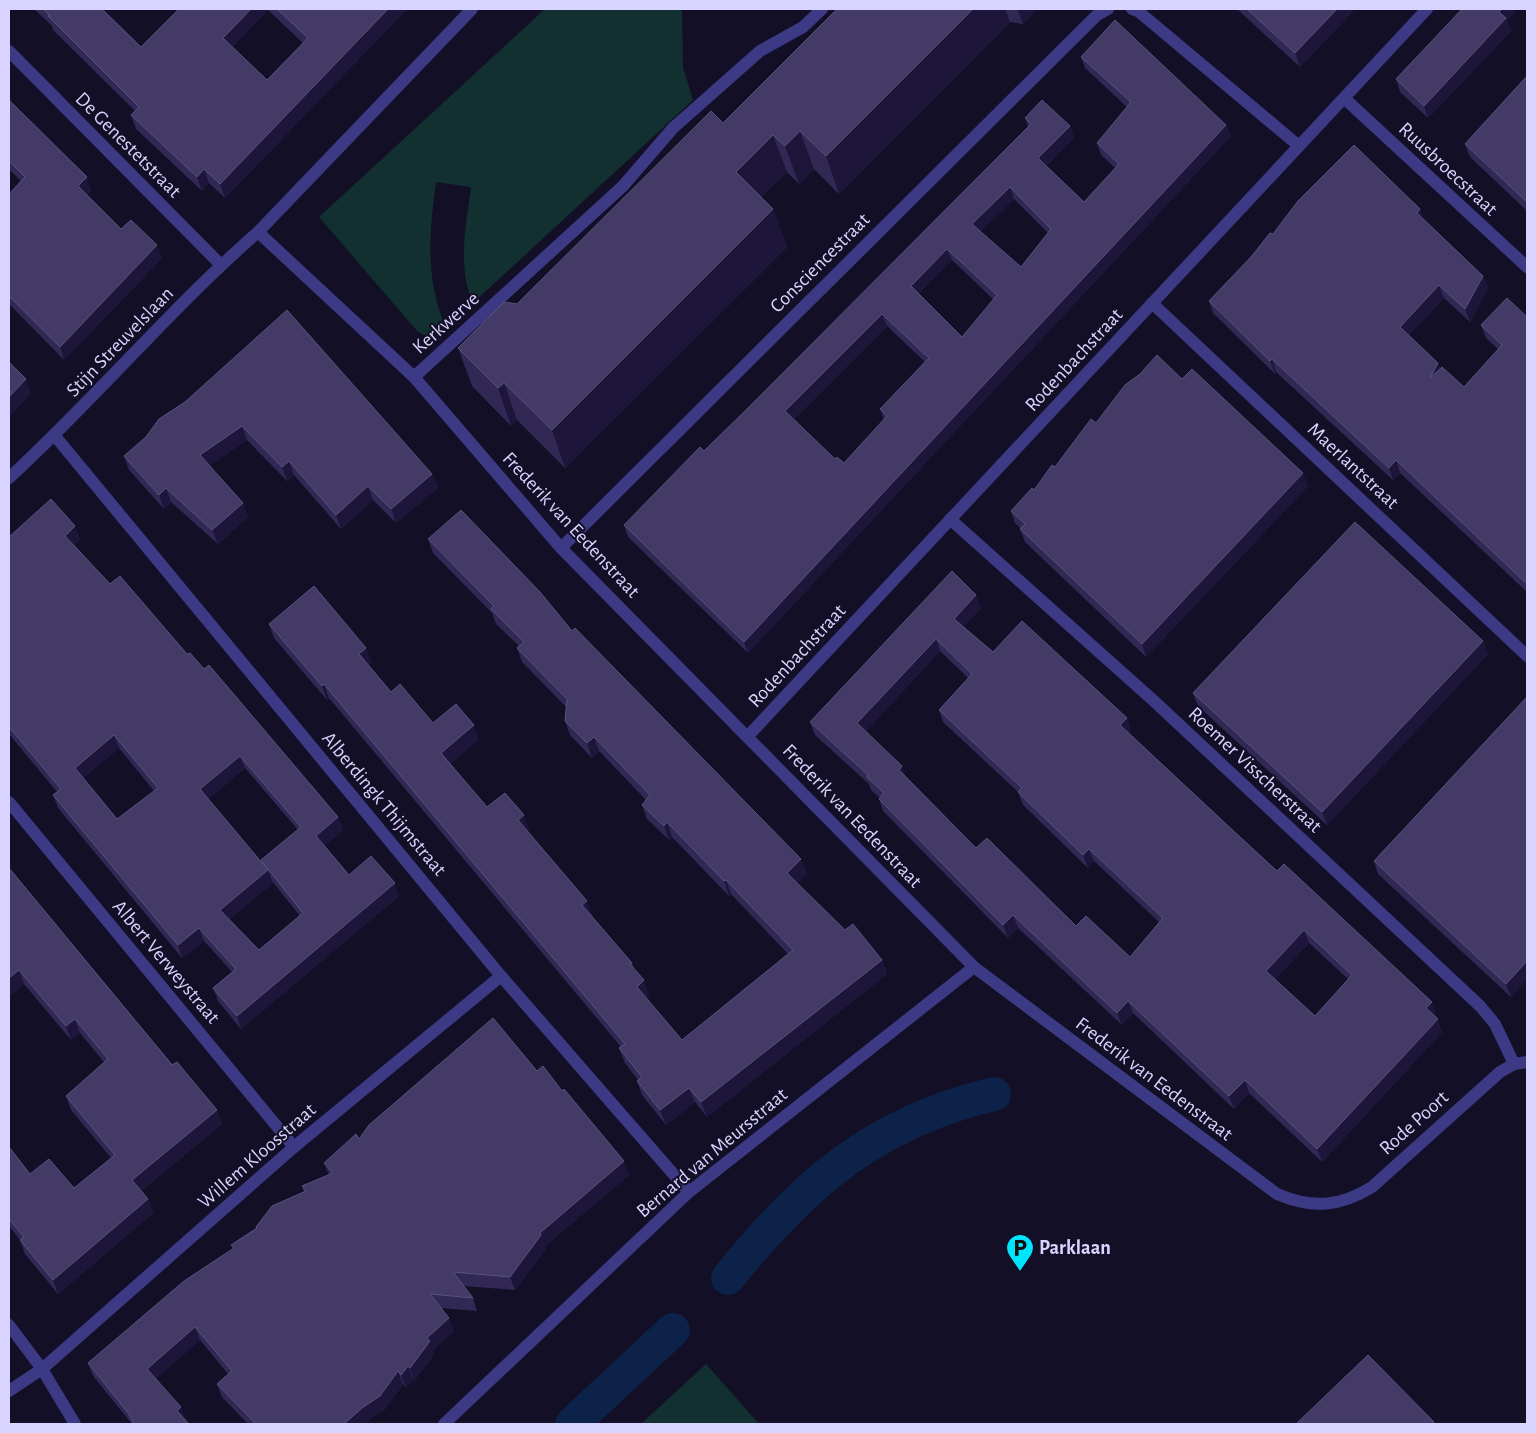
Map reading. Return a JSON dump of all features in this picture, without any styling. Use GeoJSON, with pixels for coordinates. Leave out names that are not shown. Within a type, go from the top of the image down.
{"type":"FeatureCollection","features":[{"type":"Feature","properties":{"kind":"street"},"geometry":{"type":"LineString","coordinates":[[258,232],[472,9]]}},
{"type":"Feature","properties":{"kind":"street","name":"Kerkwerve"},"geometry":{"type":"LineString","coordinates":[[258,232],[414,377],[623,186],[673,128],[760,51],[803,27],[822,9]]}},
{"type":"Feature","properties":{"kind":"street","name":"Consciencestraat"},"geometry":{"type":"LineString","coordinates":[[560,548],[1090,22],[1108,9]]}},
{"type":"Feature","properties":{"kind":"street"},"geometry":{"type":"LineString","coordinates":[[1132,9],[1138,11],[1299,146]]}},
{"type":"Feature","properties":{"kind":"street","name":"Rodenbachstraat"},"geometry":{"type":"LineString","coordinates":[[748,736],[1427,9]]}},
{"type":"Feature","properties":{"kind":"street","name":"De Genestetstraat"},"geometry":{"type":"LineString","coordinates":[[9,51],[221,264]]}},
{"type":"Feature","properties":{"kind":"street","name":"Ruusbroecstraat"},"geometry":{"type":"LineString","coordinates":[[1344,98],[1527,267]]}},
{"type":"Feature","properties":{"kind":"street","name":"Stijn Streuvelslaan"},"geometry":{"type":"LineString","coordinates":[[9,478],[55,436],[221,264],[258,232]]}},
{"type":"Feature","properties":{"kind":"street","name":"Maerlantstraat"},"geometry":{"type":"LineString","coordinates":[[1152,303],[1527,656]]}},
{"type":"Feature","properties":{"kind":"street","name":"Frederik van Eedenstraat"},"geometry":{"type":"LineString","coordinates":[[414,377],[560,548],[748,736],[974,967],[1277,1194],[1296,1203],[1323,1204]]}},
{"type":"Feature","properties":{"kind":"street","name":"Alberdingk Thijmstraat"},"geometry":{"type":"LineString","coordinates":[[55,436],[501,976],[689,1192]]}},
{"type":"Feature","properties":{"kind":"street","name":"Roemer Visscherstraat"},"geometry":{"type":"LineString","coordinates":[[950,519],[1154,701],[1480,1006],[1524,1062]]}},
{"type":"Feature","properties":{"kind":"street","name":"Albert Verweystraat"},"geometry":{"type":"LineString","coordinates":[[9,802],[294,1147]]}},
{"type":"Feature","properties":{"kind":"street","name":"Bernard van Meursstraat"},"geometry":{"type":"LineString","coordinates":[[444,1424],[689,1192],[974,967]]}},
{"type":"Feature","properties":{"kind":"street","name":"Willem Kloosstraat"},"geometry":{"type":"LineString","coordinates":[[9,1391],[42,1369],[294,1147],[501,976]]}},
{"type":"Feature","properties":{"kind":"street","name":"Rode Poort"},"geometry":{"type":"LineString","coordinates":[[1323,1204],[1356,1197],[1372,1187],[1500,1072],[1524,1062]]}},
{"type":"Feature","properties":{"kind":"street"},"geometry":{"type":"LineString","coordinates":[[9,1325],[42,1369],[75,1424]]}},
{"type":"Feature","properties":{"kind":"green space"},"geometry":{"type":"Polygon","coordinates":[[[545,9],[682,9],[683,67],[693,100],[473,303],[465,275],[464,261],[465,231],[471,187],[436,182],[430,256],[439,310],[446,328],[429,337],[418,332],[319,217],[545,9]]]}},
{"type":"Feature","properties":{"kind":"green space"},"geometry":{"type":"Polygon","coordinates":[[[706,1364],[759,1424],[641,1424],[706,1364]]]}},
{"type":"Feature","properties":{"kind":"building"},"geometry":{"type":"Polygon","coordinates":[[[43,9],[102,9],[141,47],[179,9],[251,9],[223,38],[267,80],[308,38],[277,9],[388,9],[220,184],[204,169],[197,177],[131,115],[139,107],[43,9]]]}},
{"type":"Feature","properties":{"kind":"building"},"geometry":{"type":"Polygon","coordinates":[[[837,9],[973,9],[826,156],[800,131],[785,146],[773,135],[736,172],[773,209],[552,430],[504,383],[498,388],[458,348],[504,302],[517,304],[711,111],[723,123],[837,9]]]}},
{"type":"Feature","properties":{"kind":"building"},"geometry":{"type":"Polygon","coordinates":[[[1247,9],[1337,9],[1295,53],[1247,9]]]}},
{"type":"Feature","properties":{"kind":"building"},"geometry":{"type":"Polygon","coordinates":[[[1462,9],[1502,9],[1499,12],[1506,18],[1424,106],[1396,79],[1462,9]]]}},
{"type":"Feature","properties":{"kind":"building"},"geometry":{"type":"Polygon","coordinates":[[[1115,20],[1226,125],[744,642],[624,525],[700,447],[704,451],[747,409],[1031,124],[1025,118],[1042,100],[1070,126],[1038,158],[1084,202],[1119,164],[1097,143],[1131,102],[1081,57],[1115,20]],[[1010,187],[972,224],[1021,267],[1051,229],[1010,187]],[[947,249],[911,286],[962,337],[997,295],[947,249]],[[882,314],[785,411],[835,459],[837,457],[844,463],[887,416],[880,409],[929,358],[882,314]]]}},
{"type":"Feature","properties":{"kind":"building"},"geometry":{"type":"Polygon","coordinates":[[[1527,76],[1527,202],[1465,144],[1527,76]]]}},
{"type":"Feature","properties":{"kind":"building"},"geometry":{"type":"Polygon","coordinates":[[[9,100],[87,177],[78,186],[121,229],[131,220],[157,245],[60,347],[9,296],[9,194],[25,177],[9,161],[9,100]]]}},
{"type":"Feature","properties":{"kind":"building"},"geometry":{"type":"Polygon","coordinates":[[[1354,145],[1420,209],[1417,213],[1483,276],[1465,309],[1439,285],[1400,327],[1438,363],[1430,378],[1442,367],[1464,387],[1502,345],[1481,325],[1507,298],[1527,317],[1527,584],[1396,460],[1389,468],[1272,359],[1270,361],[1209,301],[1251,257],[1270,233],[1273,234],[1298,201],[1354,145]]]}},
{"type":"Feature","properties":{"kind":"building"},"geometry":{"type":"Polygon","coordinates":[[[287,310],[432,474],[391,509],[368,486],[336,515],[289,461],[282,467],[242,426],[200,455],[243,503],[212,530],[166,488],[159,495],[124,456],[146,437],[159,419],[185,402],[287,310]]]}},
{"type":"Feature","properties":{"kind":"building"},"geometry":{"type":"Polygon","coordinates":[[[1157,355],[1182,379],[1192,369],[1303,473],[1142,644],[1020,529],[1025,524],[1011,511],[1032,488],[1034,490],[1052,465],[1055,467],[1091,419],[1096,423],[1125,385],[1140,374],[1157,355]]]}},
{"type":"Feature","properties":{"kind":"building"},"geometry":{"type":"Polygon","coordinates":[[[9,362],[26,379],[9,397],[9,362]]]}},
{"type":"Feature","properties":{"kind":"building"},"geometry":{"type":"Polygon","coordinates":[[[51,499],[75,526],[65,536],[110,584],[120,576],[187,654],[190,653],[204,669],[209,665],[338,817],[316,836],[349,875],[371,856],[395,883],[237,1016],[213,988],[236,969],[199,928],[178,945],[53,795],[61,789],[9,727],[9,537],[51,499]],[[114,735],[75,768],[117,819],[158,788],[114,735]],[[240,756],[200,789],[268,870],[220,910],[259,950],[303,913],[261,860],[301,827],[240,756]]]}},
{"type":"Feature","properties":{"kind":"building"},"geometry":{"type":"Polygon","coordinates":[[[461,510],[540,592],[572,631],[575,628],[801,859],[787,873],[845,930],[853,924],[882,960],[701,1102],[689,1088],[660,1110],[637,1081],[642,1077],[619,1048],[625,1044],[324,684],[322,686],[269,624],[314,586],[366,648],[359,654],[391,692],[400,684],[433,723],[456,704],[474,725],[441,753],[487,807],[505,793],[524,815],[518,820],[587,901],[582,905],[632,963],[630,964],[644,980],[637,987],[682,1040],[793,950],[667,822],[664,826],[642,805],[650,795],[594,737],[587,743],[565,721],[567,699],[517,648],[524,642],[491,609],[494,606],[428,539],[461,510]]]}},
{"type":"Feature","properties":{"kind":"building"},"geometry":{"type":"Polygon","coordinates":[[[1355,522],[1483,641],[1322,812],[1193,693],[1355,522]]]}},
{"type":"Feature","properties":{"kind":"building"},"geometry":{"type":"Polygon","coordinates":[[[952,571],[976,595],[954,619],[993,652],[1022,621],[1127,718],[1120,725],[1241,838],[1277,871],[1284,864],[1432,1002],[1426,1008],[1438,1019],[1317,1149],[1245,1080],[1229,1096],[1128,1001],[1117,1013],[1013,915],[1003,925],[879,799],[884,793],[867,777],[868,775],[810,722],[952,571]],[[936,639],[857,723],[902,766],[899,770],[976,848],[987,838],[1076,926],[1086,916],[1130,957],[1163,918],[1089,849],[1083,855],[1018,792],[1022,788],[939,710],[972,674],[936,639]],[[1304,930],[1266,971],[1315,1016],[1352,975],[1304,930]]]}},
{"type":"Feature","properties":{"kind":"building"},"geometry":{"type":"Polygon","coordinates":[[[1527,697],[1527,961],[1506,984],[1374,861],[1527,697]]]}},
{"type":"Feature","properties":{"kind":"building"},"geometry":{"type":"Polygon","coordinates":[[[9,868],[172,1065],[177,1062],[217,1110],[132,1180],[148,1199],[53,1280],[20,1240],[24,1237],[9,1219],[9,1147],[30,1174],[49,1159],[74,1188],[115,1155],[66,1096],[108,1059],[75,1019],[66,1026],[19,970],[9,978],[9,868]]]}},
{"type":"Feature","properties":{"kind":"building"},"geometry":{"type":"Polygon","coordinates":[[[493,1018],[537,1071],[543,1066],[562,1091],[564,1089],[624,1161],[540,1233],[541,1235],[510,1277],[453,1272],[473,1298],[430,1294],[449,1318],[427,1338],[430,1341],[410,1368],[408,1366],[401,1375],[398,1371],[380,1396],[362,1408],[344,1424],[256,1424],[217,1384],[232,1371],[195,1327],[147,1369],[181,1407],[177,1411],[189,1424],[134,1424],[129,1414],[88,1363],[184,1281],[234,1248],[231,1245],[257,1228],[272,1206],[306,1191],[302,1186],[333,1173],[324,1163],[356,1134],[359,1139],[369,1125],[493,1018]]]}},
{"type":"Feature","properties":{"kind":"building"},"geometry":{"type":"Polygon","coordinates":[[[1368,1355],[1434,1422],[1432,1424],[1296,1424],[1368,1355]]]}},
{"type":"Feature","properties":{"kind":"waterway"},"geometry":{"type":"LineString","coordinates":[[728,1278],[784,1214],[844,1161],[877,1140],[913,1121],[951,1106],[994,1094]]}},
{"type":"Feature","properties":{"kind":"waterway"},"geometry":{"type":"LineString","coordinates":[[572,1424],[673,1330]]}},
{"type":"Feature","properties":{"kind":"place","name":"Parklaan"},"geometry":{"type":"Point","coordinates":[1020,1272]}}]}
